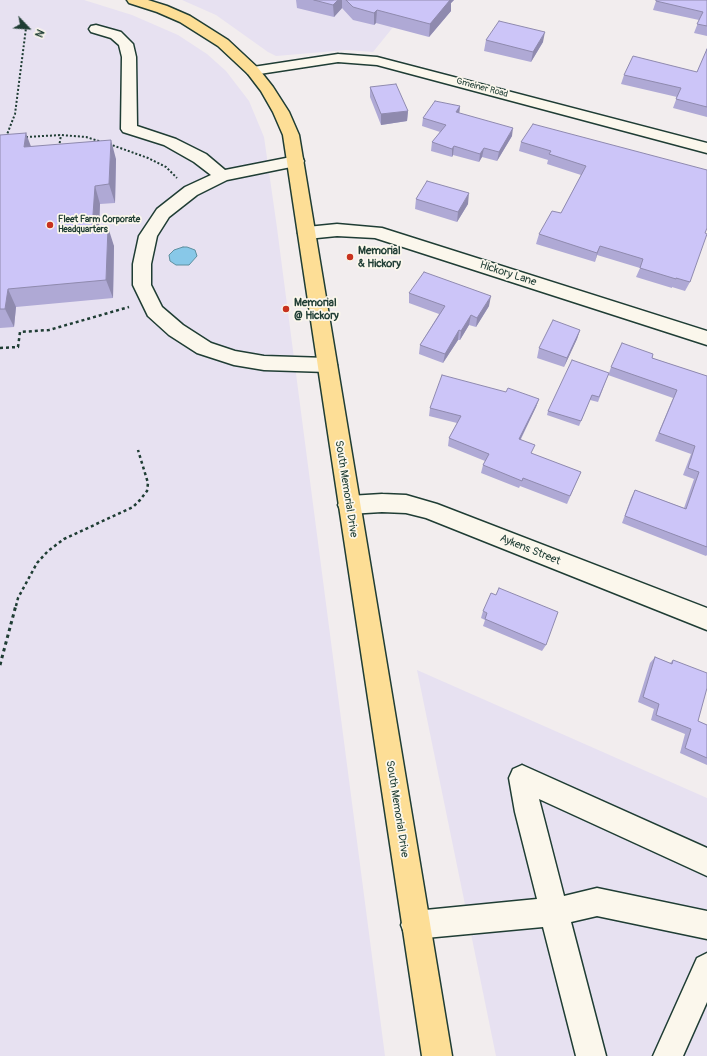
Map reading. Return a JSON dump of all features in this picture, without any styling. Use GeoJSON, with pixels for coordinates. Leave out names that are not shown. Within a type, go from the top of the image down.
{"type":"FeatureCollection","features":[{"type":"Feature","properties":{"kind":"main road","name":"South Memorial Drive"},"geometry":{"type":"LineString","coordinates":[[134,0],[179,17],[209,33],[223,43],[253,71],[268,90],[281,112],[290,135],[296,161],[415,925],[437,1056]]}},
{"type":"Feature","properties":{"kind":"street"},"geometry":{"type":"LineString","coordinates":[[96,29],[116,35],[126,44],[129,57],[129,129],[170,142],[200,158],[222,176]]}},
{"type":"Feature","properties":{"kind":"street","name":"Gmeiner Road"},"geometry":{"type":"LineString","coordinates":[[253,71],[338,58],[377,60],[707,148]]}},
{"type":"Feature","properties":{"kind":"street"},"geometry":{"type":"LineString","coordinates":[[296,161],[222,176],[191,191],[163,213],[148,236],[142,264],[142,285],[155,311],[176,330],[204,348],[234,358],[264,363],[327,365]]}},
{"type":"Feature","properties":{"kind":"street","name":"Hickory Lane"},"geometry":{"type":"LineString","coordinates":[[307,233],[337,230],[376,232],[707,338]]}},
{"type":"Feature","properties":{"kind":"street","name":"Aykens Street"},"geometry":{"type":"LineString","coordinates":[[349,505],[382,503],[406,504],[429,510],[707,619]]}},
{"type":"Feature","properties":{"kind":"street"},"geometry":{"type":"LineString","coordinates":[[591,1056],[528,812],[522,778],[707,862]]}},
{"type":"Feature","properties":{"kind":"street"},"geometry":{"type":"LineString","coordinates":[[415,925],[553,912],[597,902],[707,925]]}},
{"type":"Feature","properties":{"kind":"street"},"geometry":{"type":"LineString","coordinates":[[668,1056],[707,968]]}},
{"type":"Feature","properties":{"kind":"path"},"geometry":{"type":"LineString","coordinates":[[0,138],[6,138],[15,114],[26,28]]}},
{"type":"Feature","properties":{"kind":"path"},"geometry":{"type":"LineString","coordinates":[[59,149],[61,135]]}},
{"type":"Feature","properties":{"kind":"path"},"geometry":{"type":"LineString","coordinates":[[22,137],[61,135],[86,137],[117,146],[148,158],[166,167],[180,180]]}},
{"type":"Feature","properties":{"kind":"path"},"geometry":{"type":"LineString","coordinates":[[0,348],[18,347],[20,332],[49,330],[134,306]]}},
{"type":"Feature","properties":{"kind":"path"},"geometry":{"type":"LineString","coordinates":[[0,665],[18,598],[38,563],[48,551],[64,539],[133,507],[147,491],[148,482],[138,450]]}},
{"type":"Feature","properties":{"kind":"shaded area"},"geometry":{"type":"Polygon","coordinates":[[[0,0],[84,0],[132,15],[178,35],[207,54],[226,71],[249,101],[264,137],[385,1056],[0,1056],[0,0]]]}},
{"type":"Feature","properties":{"kind":"shaded area"},"geometry":{"type":"Polygon","coordinates":[[[182,0],[415,0],[373,52],[347,50],[276,56],[268,52],[216,15],[182,0]]]}},
{"type":"Feature","properties":{"kind":"shaded area"},"geometry":{"type":"Polygon","coordinates":[[[417,670],[707,798],[707,1056],[496,1056],[417,670]]]}},
{"type":"Feature","properties":{"kind":"water"},"geometry":{"type":"Polygon","coordinates":[[[183,247],[195,250],[197,256],[189,265],[176,265],[170,261],[169,255],[174,250],[183,247]]]}},
{"type":"Feature","properties":{"kind":"building"},"geometry":{"type":"Polygon","coordinates":[[[314,0],[338,0],[333,5],[314,0]]]}},
{"type":"Feature","properties":{"kind":"building"},"geometry":{"type":"Polygon","coordinates":[[[346,0],[450,0],[430,24],[377,10],[374,13],[353,7],[346,0]]]}},
{"type":"Feature","properties":{"kind":"building"},"geometry":{"type":"Polygon","coordinates":[[[656,0],[707,0],[707,26],[697,24],[703,12],[656,0]]]}},
{"type":"Feature","properties":{"kind":"building"},"geometry":{"type":"Polygon","coordinates":[[[499,21],[545,32],[533,52],[486,40],[499,21]]]}},
{"type":"Feature","properties":{"kind":"building"},"geometry":{"type":"Polygon","coordinates":[[[707,49],[707,107],[676,99],[681,88],[624,75],[633,56],[697,72],[707,49]]]}},
{"type":"Feature","properties":{"kind":"building"},"geometry":{"type":"Polygon","coordinates":[[[396,84],[408,111],[381,114],[370,87],[396,84]]]}},
{"type":"Feature","properties":{"kind":"building"},"geometry":{"type":"Polygon","coordinates":[[[435,101],[460,106],[456,112],[513,128],[499,152],[484,148],[480,154],[454,146],[452,149],[432,142],[446,125],[423,118],[435,101]]]}},
{"type":"Feature","properties":{"kind":"building"},"geometry":{"type":"Polygon","coordinates":[[[533,124],[707,170],[707,228],[705,233],[707,234],[690,282],[640,268],[643,259],[600,246],[597,253],[539,234],[552,211],[561,213],[586,166],[549,154],[551,151],[521,142],[533,124]]]}},
{"type":"Feature","properties":{"kind":"building","name":"Fleet Farm Corporate Headquarters"},"geometry":{"type":"Polygon","coordinates":[[[26,133],[24,147],[111,140],[109,184],[95,186],[92,229],[108,227],[106,280],[8,289],[5,309],[0,309],[0,135],[26,133]]]}},
{"type":"Feature","properties":{"kind":"building"},"geometry":{"type":"Polygon","coordinates":[[[427,181],[469,193],[458,212],[416,199],[427,181]]]}},
{"type":"Feature","properties":{"kind":"building"},"geometry":{"type":"Polygon","coordinates":[[[424,272],[491,296],[477,318],[471,315],[461,331],[459,330],[445,354],[420,345],[445,306],[409,293],[424,272]]]}},
{"type":"Feature","properties":{"kind":"building"},"geometry":{"type":"Polygon","coordinates":[[[553,320],[580,330],[567,358],[539,348],[553,320]]]}},
{"type":"Feature","properties":{"kind":"building"},"geometry":{"type":"Polygon","coordinates":[[[622,343],[653,354],[652,358],[707,376],[707,547],[625,516],[635,490],[686,509],[699,472],[688,468],[695,446],[659,433],[677,390],[611,367],[622,343]]]}},
{"type":"Feature","properties":{"kind":"building"},"geometry":{"type":"Polygon","coordinates":[[[572,360],[609,373],[599,397],[592,395],[581,421],[548,411],[572,360]]]}},
{"type":"Feature","properties":{"kind":"building"},"geometry":{"type":"Polygon","coordinates":[[[442,375],[506,392],[508,388],[539,399],[519,439],[535,445],[531,453],[581,472],[570,496],[523,478],[522,481],[483,465],[489,454],[449,438],[461,416],[430,408],[442,375]]]}},
{"type":"Feature","properties":{"kind":"building"},"geometry":{"type":"Polygon","coordinates":[[[499,588],[558,612],[546,645],[485,619],[487,613],[483,611],[491,593],[496,595],[499,588]]]}},
{"type":"Feature","properties":{"kind":"building"},"geometry":{"type":"Polygon","coordinates":[[[655,657],[672,664],[673,660],[707,673],[707,688],[698,721],[707,725],[707,758],[685,748],[691,729],[656,715],[659,704],[643,697],[655,657]]]}},
{"type":"Feature","properties":{"kind":"place","name":"Fleet Farm Corporate Headquarters"},"geometry":{"type":"Point","coordinates":[50,225]}},
{"type":"Feature","properties":{"kind":"place","name":"Memorial & Hickory"},"geometry":{"type":"Point","coordinates":[350,257]}},
{"type":"Feature","properties":{"kind":"place","name":"Memorial @ Hickory"},"geometry":{"type":"Point","coordinates":[286,309]}}]}
